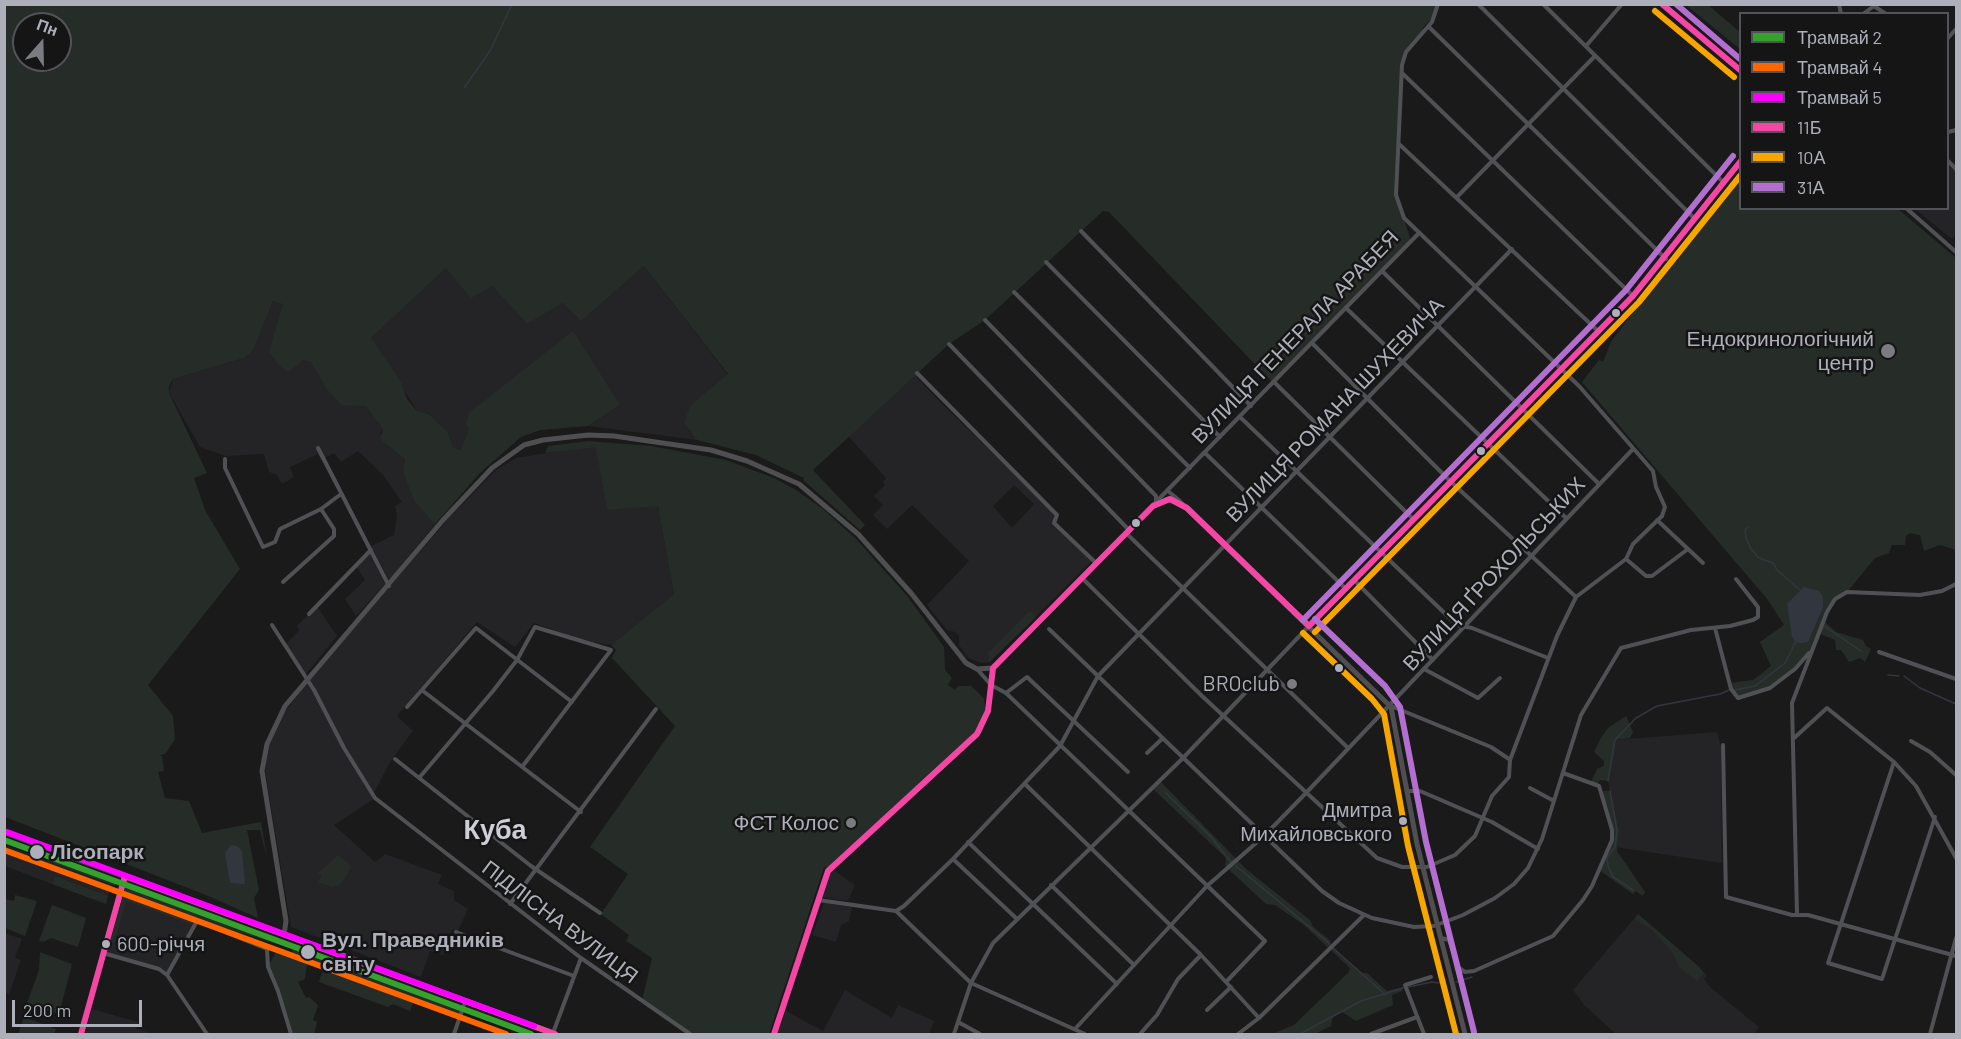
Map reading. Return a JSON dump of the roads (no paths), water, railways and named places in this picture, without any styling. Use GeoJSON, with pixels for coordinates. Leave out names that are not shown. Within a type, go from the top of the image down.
{"type":"FeatureCollection","features":[{"type":"Feature","properties":{"kind":"main road"},"geometry":{"type":"LineString","coordinates":[[284,935],[286,921],[262,771],[271,731],[285,706],[306,678],[484,475],[524,445],[588,435],[650,440],[711,450],[747,461],[799,484],[858,534],[911,593],[966,663],[977,669],[993,668],[1154,504],[1170,499],[1187,508],[1390,706],[1423,868],[1465,1035]]}},
{"type":"Feature","properties":{"kind":"main road"},"geometry":{"type":"LineString","coordinates":[[4,832],[554,1034]]}},
{"type":"Feature","properties":{"kind":"main road"},"geometry":{"type":"LineString","coordinates":[[81,1035],[125,876]]}},
{"type":"Feature","properties":{"kind":"street","name":"ВУЛИЦЯ ГЕНЕРАЛА АРАБЕЯ"},"geometry":{"type":"LineString","coordinates":[[1154,504],[1419,233],[1404,218],[1396,195],[1401,72],[1406,52],[1429,27],[1438,4]]}},
{"type":"Feature","properties":{"kind":"street"},"geometry":{"type":"LineString","coordinates":[[1478,4],[1695,220]]}},
{"type":"Feature","properties":{"kind":"street"},"geometry":{"type":"LineString","coordinates":[[1543,4],[1724,183]]}},
{"type":"Feature","properties":{"kind":"street"},"geometry":{"type":"LineString","coordinates":[[1586,46],[1622,4]]}},
{"type":"Feature","properties":{"kind":"street"},"geometry":{"type":"LineString","coordinates":[[1660,4],[1739,69]]}},
{"type":"Feature","properties":{"kind":"street"},"geometry":{"type":"LineString","coordinates":[[1866,12],[1874,6],[1883,12]]}},
{"type":"Feature","properties":{"kind":"street"},"geometry":{"type":"LineString","coordinates":[[1429,27],[1666,259]]}},
{"type":"Feature","properties":{"kind":"street"},"geometry":{"type":"LineString","coordinates":[[1457,197],[1595,56]]}},
{"type":"Feature","properties":{"kind":"street"},"geometry":{"type":"LineString","coordinates":[[1401,72],[1633,296]]}},
{"type":"Feature","properties":{"kind":"street"},"geometry":{"type":"LineString","coordinates":[[1398,144],[1598,331]]}},
{"type":"Feature","properties":{"kind":"street"},"geometry":{"type":"LineString","coordinates":[[954,1035],[971,983],[993,943],[1183,758],[1380,552],[1633,296],[1666,259],[1739,163]]}},
{"type":"Feature","properties":{"kind":"street"},"geometry":{"type":"LineString","coordinates":[[1908,210],[1954,250],[1956,243]]}},
{"type":"Feature","properties":{"kind":"street"},"geometry":{"type":"LineString","coordinates":[[1081,231],[1251,406]]}},
{"type":"Feature","properties":{"kind":"street"},"geometry":{"type":"LineString","coordinates":[[1081,578],[1305,794],[1377,858],[1402,867],[1423,868],[1442,862],[1473,838],[1492,796],[1509,777],[1510,760],[1563,620],[1576,597],[1626,559],[1633,544],[1664,511],[1664,503],[1656,487],[1653,471],[1579,386],[1419,233]]}},
{"type":"Feature","properties":{"kind":"street","name":"ВУЛИЦЯ РОМАНА ШУХЕВИЧА"},"geometry":{"type":"LineString","coordinates":[[896,911],[953,859],[1060,746],[1098,676],[1512,249]]}},
{"type":"Feature","properties":{"kind":"street"},"geometry":{"type":"LineString","coordinates":[[1046,262],[1220,437]]}},
{"type":"Feature","properties":{"kind":"street"},"geometry":{"type":"LineString","coordinates":[[1382,271],[1523,406],[1599,484]]}},
{"type":"Feature","properties":{"kind":"street"},"geometry":{"type":"LineString","coordinates":[[1014,292],[1190,468]]}},
{"type":"Feature","properties":{"kind":"street"},"geometry":{"type":"LineString","coordinates":[[1346,308],[1566,519]]}},
{"type":"Feature","properties":{"kind":"street"},"geometry":{"type":"LineString","coordinates":[[985,320],[1156,496],[1154,504]]}},
{"type":"Feature","properties":{"kind":"street"},"geometry":{"type":"LineString","coordinates":[[1312,343],[1450,481],[1576,597]]}},
{"type":"Feature","properties":{"kind":"street"},"geometry":{"type":"LineString","coordinates":[[949,344],[1183,589],[1348,748]]}},
{"type":"Feature","properties":{"kind":"street"},"geometry":{"type":"LineString","coordinates":[[917,374],[1057,515],[1054,523],[1096,563]]}},
{"type":"Feature","properties":{"kind":"street"},"geometry":{"type":"LineString","coordinates":[[1274,382],[1413,519]]}},
{"type":"Feature","properties":{"kind":"street"},"geometry":{"type":"LineString","coordinates":[[1240,417],[1456,625],[1549,658]]}},
{"type":"Feature","properties":{"kind":"street"},"geometry":{"type":"LineString","coordinates":[[318,448],[389,586]]}},
{"type":"Feature","properties":{"kind":"street","name":"ВУЛИЦЯ ҐРОХОЛЬСЬКИХ"},"geometry":{"type":"LineString","coordinates":[[1075,1029],[1207,886],[1264,836],[1305,794],[1633,449]]}},
{"type":"Feature","properties":{"kind":"street"},"geometry":{"type":"LineString","coordinates":[[1205,453],[1345,588]]}},
{"type":"Feature","properties":{"kind":"street"},"geometry":{"type":"LineString","coordinates":[[225,459],[225,468],[261,546],[270,545],[280,529],[321,509],[341,494]]}},
{"type":"Feature","properties":{"kind":"street"},"geometry":{"type":"LineString","coordinates":[[1168,491],[1187,508]]}},
{"type":"Feature","properties":{"kind":"street"},"geometry":{"type":"LineString","coordinates":[[283,582],[334,536],[334,530],[321,509]]}},
{"type":"Feature","properties":{"kind":"street"},"geometry":{"type":"LineString","coordinates":[[1657,520],[1703,563]]}},
{"type":"Feature","properties":{"kind":"street"},"geometry":{"type":"LineString","coordinates":[[1626,559],[1646,576],[1652,576],[1688,549]]}},
{"type":"Feature","properties":{"kind":"street"},"geometry":{"type":"LineString","coordinates":[[309,614],[371,550]]}},
{"type":"Feature","properties":{"kind":"street"},"geometry":{"type":"LineString","coordinates":[[1049,629],[1322,891],[1364,915],[1414,927],[1438,925],[1474,910],[1510,887],[1526,872],[1538,849],[1581,715],[1621,648],[1636,642],[1691,630],[1714,628],[1758,617],[1758,607],[1736,579]]}},
{"type":"Feature","properties":{"kind":"street"},"geometry":{"type":"LineString","coordinates":[[1354,580],[1433,660]]}},
{"type":"Feature","properties":{"kind":"street"},"geometry":{"type":"LineString","coordinates":[[1797,914],[1792,703],[1828,608],[1845,592],[1920,595],[1942,591],[1956,584]]}},
{"type":"Feature","properties":{"kind":"street","name":"ПІДЛІСНА ВУЛИЦЯ"},"geometry":{"type":"LineString","coordinates":[[272,625],[306,678],[375,798],[581,958],[690,1035]]}},
{"type":"Feature","properties":{"kind":"street"},"geometry":{"type":"LineString","coordinates":[[419,778],[517,660],[535,627],[539,626],[611,650],[522,767]]}},
{"type":"Feature","properties":{"kind":"street"},"geometry":{"type":"LineString","coordinates":[[407,707],[476,628],[572,702]]}},
{"type":"Feature","properties":{"kind":"street"},"geometry":{"type":"LineString","coordinates":[[1714,628],[1731,689],[1738,698],[1770,688],[1795,669],[1812,650]]}},
{"type":"Feature","properties":{"kind":"street"},"geometry":{"type":"LineString","coordinates":[[1879,652],[1956,677]]}},
{"type":"Feature","properties":{"kind":"street"},"geometry":{"type":"LineString","coordinates":[[774,1035],[818,900],[831,868],[980,731],[988,711],[993,668]]}},
{"type":"Feature","properties":{"kind":"street"},"geometry":{"type":"LineString","coordinates":[[977,669],[992,685],[1006,693],[1265,941],[1226,981]]}},
{"type":"Feature","properties":{"kind":"street"},"geometry":{"type":"LineString","coordinates":[[1424,669],[1478,698],[1500,678]]}},
{"type":"Feature","properties":{"kind":"street"},"geometry":{"type":"LineString","coordinates":[[1006,693],[1027,677],[1128,772]]}},
{"type":"Feature","properties":{"kind":"street"},"geometry":{"type":"LineString","coordinates":[[423,691],[581,812]]}},
{"type":"Feature","properties":{"kind":"street"},"geometry":{"type":"LineString","coordinates":[[1390,706],[1491,747],[1510,760]]}},
{"type":"Feature","properties":{"kind":"street"},"geometry":{"type":"LineString","coordinates":[[510,904],[581,812],[656,708]]}},
{"type":"Feature","properties":{"kind":"street"},"geometry":{"type":"LineString","coordinates":[[1792,739],[1827,708],[1893,762],[1916,786],[1956,858]]}},
{"type":"Feature","properties":{"kind":"street"},"geometry":{"type":"LineString","coordinates":[[1147,753],[1163,738]]}},
{"type":"Feature","properties":{"kind":"street"},"geometry":{"type":"LineString","coordinates":[[1911,741],[1930,752],[1956,775]]}},
{"type":"Feature","properties":{"kind":"street"},"geometry":{"type":"LineString","coordinates":[[1723,745],[1726,897],[1792,915],[1797,914],[1840,924],[1956,956]]}},
{"type":"Feature","properties":{"kind":"street"},"geometry":{"type":"LineString","coordinates":[[395,759],[538,869],[600,913]]}},
{"type":"Feature","properties":{"kind":"street"},"geometry":{"type":"LineString","coordinates":[[1893,762],[1828,963],[1882,979],[1935,817]]}},
{"type":"Feature","properties":{"kind":"street"},"geometry":{"type":"LineString","coordinates":[[1441,938],[1449,940],[1460,968],[1465,972],[1474,971],[1553,936],[1583,900],[1612,840],[1612,830],[1599,786],[1563,773]]}},
{"type":"Feature","properties":{"kind":"street"},"geometry":{"type":"LineString","coordinates":[[1025,784],[1201,955],[1259,1018]]}},
{"type":"Feature","properties":{"kind":"street"},"geometry":{"type":"LineString","coordinates":[[1530,788],[1554,801]]}},
{"type":"Feature","properties":{"kind":"street"},"geometry":{"type":"LineString","coordinates":[[1408,791],[1420,791],[1483,820],[1495,823],[1538,849]]}},
{"type":"Feature","properties":{"kind":"street"},"geometry":{"type":"LineString","coordinates":[[968,842],[1117,984]]}},
{"type":"Feature","properties":{"kind":"street"},"geometry":{"type":"LineString","coordinates":[[953,859],[1017,920]]}},
{"type":"Feature","properties":{"kind":"street"},"geometry":{"type":"LineString","coordinates":[[1051,885],[1134,965]]}},
{"type":"Feature","properties":{"kind":"street"},"geometry":{"type":"LineString","coordinates":[[818,900],[896,911],[971,983],[1085,1035]]}},
{"type":"Feature","properties":{"kind":"street"},"geometry":{"type":"LineString","coordinates":[[1238,1035],[1259,1018],[1364,915]]}},
{"type":"Feature","properties":{"kind":"street"},"geometry":{"type":"LineString","coordinates":[[167,975],[197,921],[267,949],[268,967],[291,1035]]}},
{"type":"Feature","properties":{"kind":"street"},"geometry":{"type":"LineString","coordinates":[[456,932],[574,976]]}},
{"type":"Feature","properties":{"kind":"street"},"geometry":{"type":"LineString","coordinates":[[1930,1035],[1956,938]]}},
{"type":"Feature","properties":{"kind":"street"},"geometry":{"type":"LineString","coordinates":[[103,953],[159,969],[167,975],[207,1035]]}},
{"type":"Feature","properties":{"kind":"street"},"geometry":{"type":"LineString","coordinates":[[1140,1035],[1157,1015],[1178,979],[1201,955]]}},
{"type":"Feature","properties":{"kind":"street"},"geometry":{"type":"LineString","coordinates":[[554,1034],[581,958]]}},
{"type":"Feature","properties":{"kind":"street"},"geometry":{"type":"LineString","coordinates":[[1424,1035],[1405,987],[1407,984],[1431,977]]}},
{"type":"Feature","properties":{"kind":"street"},"geometry":{"type":"LineString","coordinates":[[1207,1010],[1231,987]]}},
{"type":"Feature","properties":{"kind":"street"},"geometry":{"type":"LineString","coordinates":[[454,1035],[465,1002]]}},
{"type":"Feature","properties":{"kind":"street"},"geometry":{"type":"LineString","coordinates":[[1371,1035],[1418,1017]]}},
{"type":"Feature","properties":{"kind":"street"},"geometry":{"type":"LineString","coordinates":[[958,1022],[980,1035]]}},
{"type":"Feature","properties":{"kind":"waterway"},"geometry":{"type":"LineString","coordinates":[[464,88],[490,51],[512,4]]}},
{"type":"Feature","properties":{"kind":"waterway"},"geometry":{"type":"LineString","coordinates":[[1748,527],[1745,530],[1746,538],[1751,549],[1759,558],[1773,563],[1777,570],[1800,590]]}},
{"type":"Feature","properties":{"kind":"waterway"},"geometry":{"type":"LineString","coordinates":[[1824,626],[1861,651]]}},
{"type":"Feature","properties":{"kind":"waterway"},"geometry":{"type":"LineString","coordinates":[[1735,690],[1755,686],[1785,663],[1796,641]]}},
{"type":"Feature","properties":{"kind":"waterway"},"geometry":{"type":"LineString","coordinates":[[1888,675],[1899,676]]}},
{"type":"Feature","properties":{"kind":"waterway"},"geometry":{"type":"LineString","coordinates":[[1904,676],[1920,688],[1956,704]]}},
{"type":"Feature","properties":{"kind":"waterway"},"geometry":{"type":"LineString","coordinates":[[1608,781],[1615,740],[1636,718],[1657,706],[1720,694],[1729,690]]}},
{"type":"Feature","properties":{"kind":"waterway"},"geometry":{"type":"LineString","coordinates":[[1610,791],[1617,831],[1615,847],[1607,858],[1608,866],[1613,877],[1633,890]]}},
{"type":"Feature","properties":{"kind":"waterway"},"geometry":{"type":"LineString","coordinates":[[1166,793],[1211,837],[1231,862]]}},
{"type":"Feature","properties":{"kind":"waterway"},"geometry":{"type":"LineString","coordinates":[[1235,865],[1330,944]]}},
{"type":"Feature","properties":{"kind":"waterway"},"geometry":{"type":"LineString","coordinates":[[1333,948],[1386,995]]}},
{"type":"Feature","properties":{"kind":"waterway"},"geometry":{"type":"LineString","coordinates":[[1456,982],[1472,977]]}},
{"type":"Feature","properties":{"kind":"waterway"},"geometry":{"type":"LineString","coordinates":[[1408,987],[1432,982],[1445,984]]}},
{"type":"Feature","properties":{"kind":"waterway"},"geometry":{"type":"LineString","coordinates":[[1300,1034],[1361,1001],[1403,988]]}},
{"type":"Feature","properties":{"kind":"tram line","name":"5"},"geometry":{"type":"LineString","coordinates":[[7,832],[534,1026]]}},
{"type":"Feature","properties":{"kind":"tram line","name":"2"},"geometry":{"type":"LineString","coordinates":[[4,840],[531,1034]]}},
{"type":"Feature","properties":{"kind":"tram line","name":"4"},"geometry":{"type":"LineString","coordinates":[[4,850],[506,1034]]}},
{"type":"Feature","properties":{"kind":"place","name":"Ендокринологічний центр"},"geometry":{"type":"Point","coordinates":[1888,351]}},
{"type":"Feature","properties":{"kind":"place","name":"BROclub"},"geometry":{"type":"Point","coordinates":[1292,684]}},
{"type":"Feature","properties":{"kind":"place","name":"Дмитра Михайловського"},"geometry":{"type":"Point","coordinates":[1403,821]}},
{"type":"Feature","properties":{"kind":"place","name":"ФСТ Колос"},"geometry":{"type":"Point","coordinates":[851,823]}},
{"type":"Feature","properties":{"kind":"place","name":"Лісопарк"},"geometry":{"type":"Point","coordinates":[37,852]}},
{"type":"Feature","properties":{"kind":"place","name":"600-річчя"},"geometry":{"type":"Point","coordinates":[106,944]}},
{"type":"Feature","properties":{"kind":"place","name":"Вул. Праведників світу"},"geometry":{"type":"Point","coordinates":[308,952]}},
{"type":"Feature","properties":{"kind":"district","name":"Куба"},"geometry":{"type":"Point","coordinates":[495,830]}}]}
